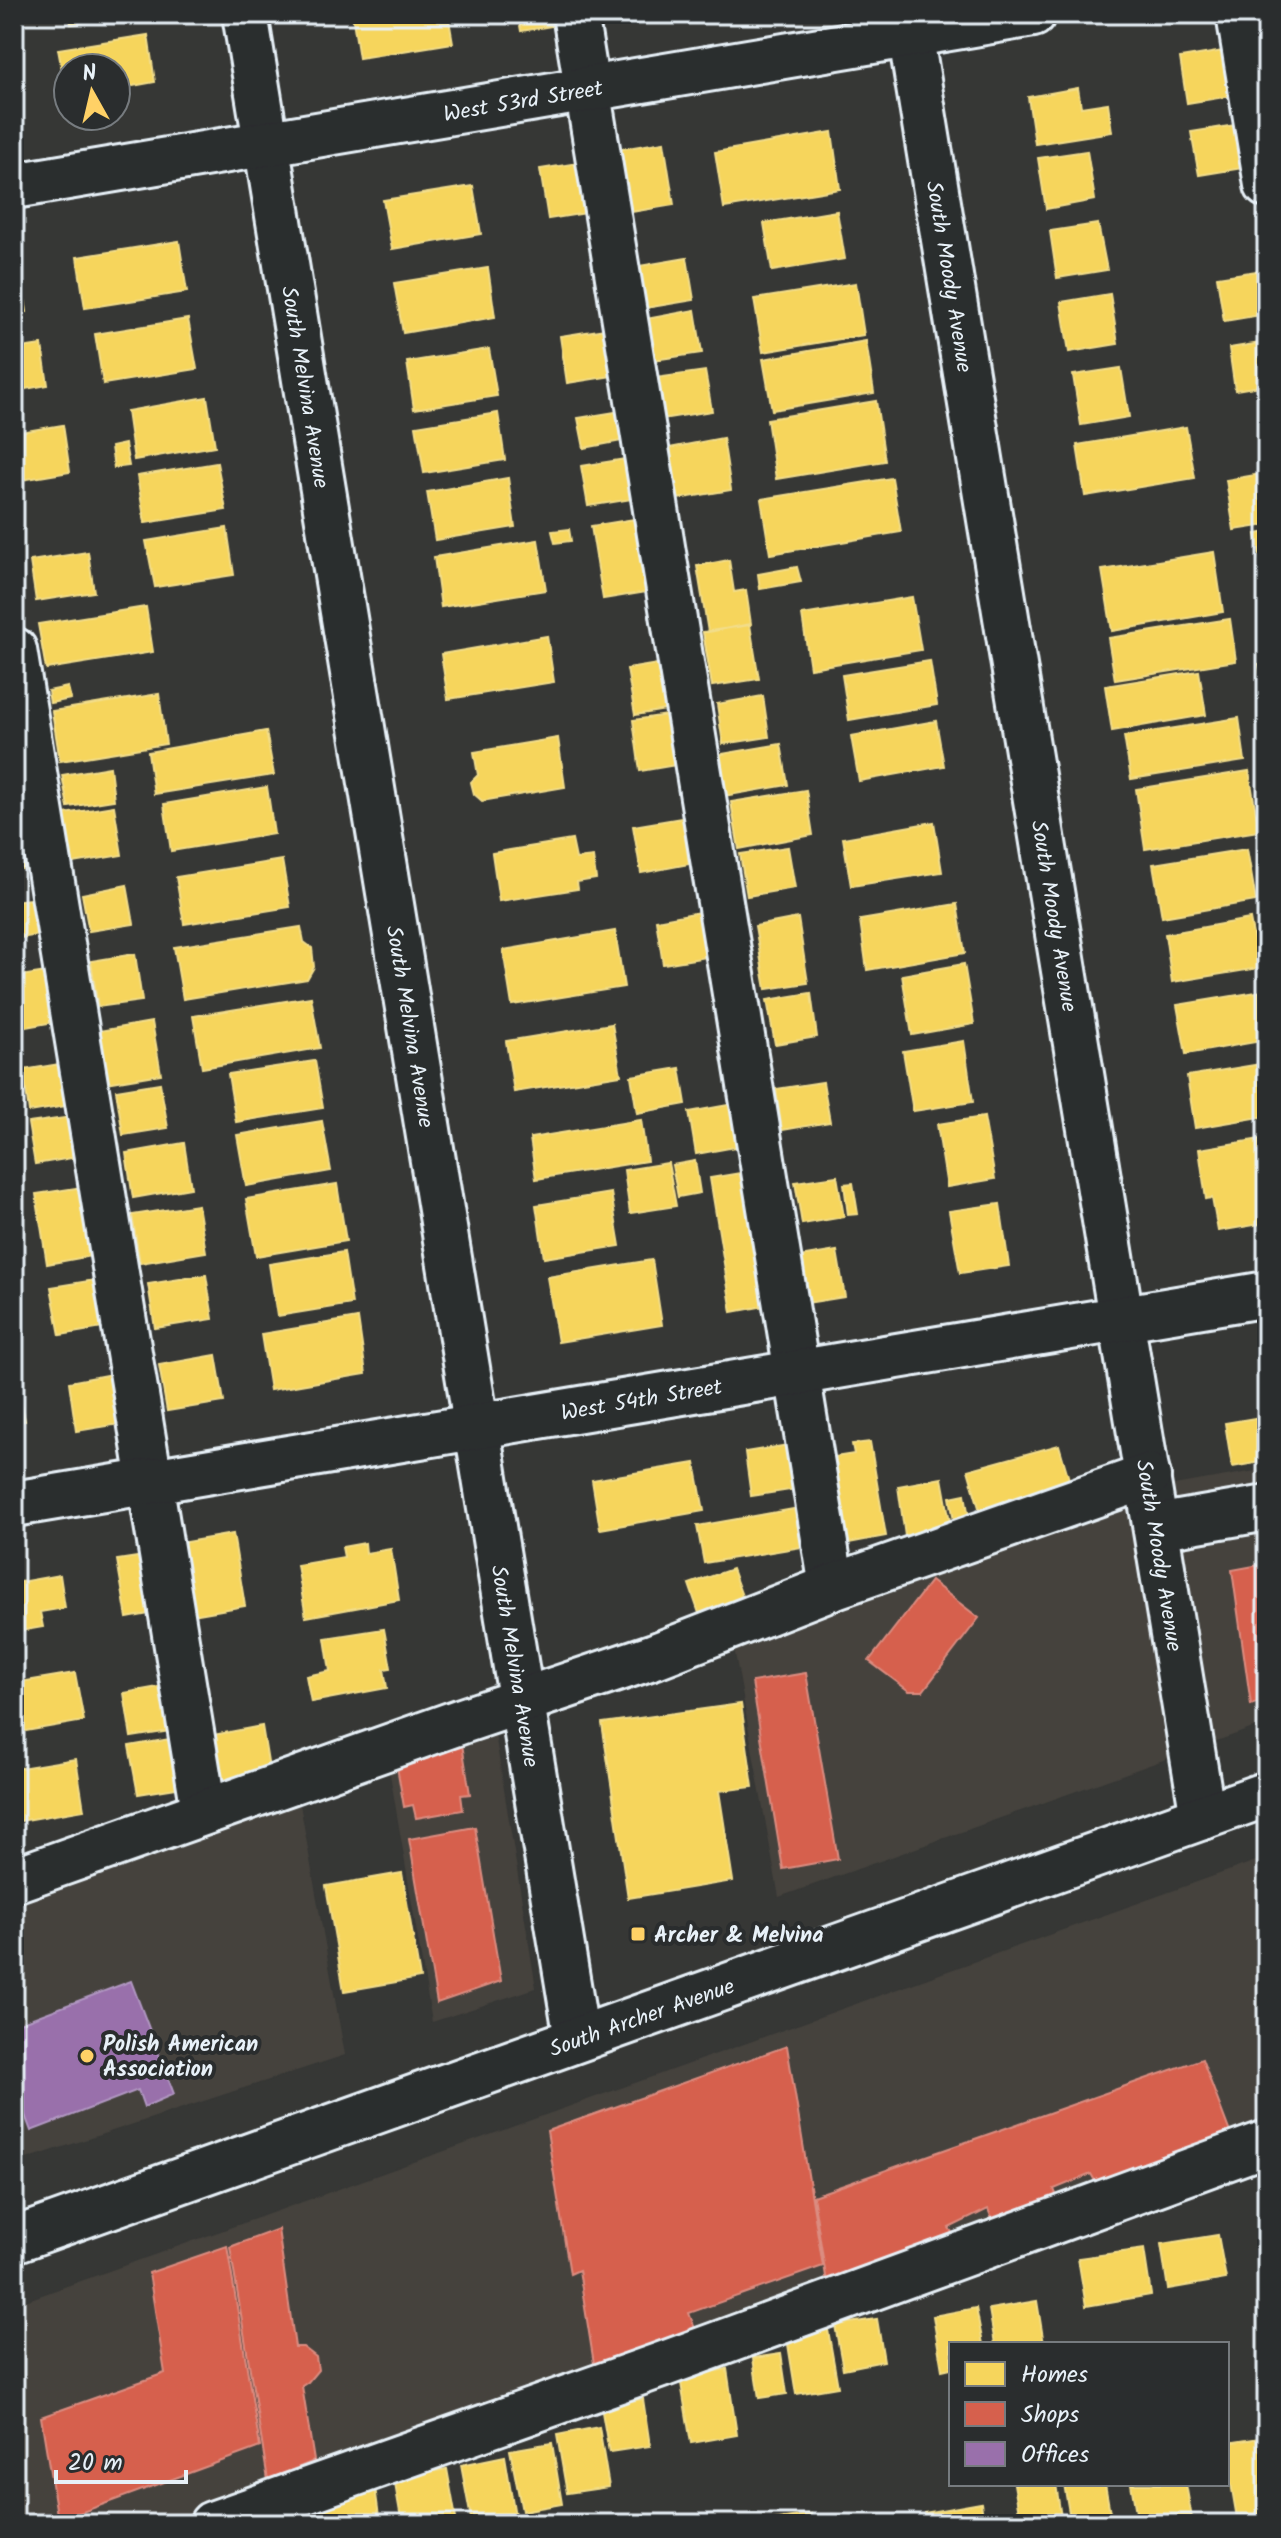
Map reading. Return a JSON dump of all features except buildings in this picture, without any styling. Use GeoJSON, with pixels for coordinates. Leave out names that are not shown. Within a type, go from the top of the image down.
{"type":"FeatureCollection","features":[{"type":"Feature","properties":{"kind":"street","name":"South Melvina Avenue"},"geometry":{"type":"LineString","coordinates":[[245,14],[577,2039]]}},
{"type":"Feature","properties":{"kind":"street"},"geometry":{"type":"LineString","coordinates":[[575,14],[832,1587]]}},
{"type":"Feature","properties":{"kind":"street","name":"West 53rd Street"},"geometry":{"type":"LineString","coordinates":[[14,186],[587,89],[909,24],[1033,14]]}},
{"type":"Feature","properties":{"kind":"street"},"geometry":{"type":"LineString","coordinates":[[1239,14],[1267,185]]}},
{"type":"Feature","properties":{"kind":"street","name":"South Moody Avenue"},"geometry":{"type":"LineString","coordinates":[[909,24],[1203,1817]]}},
{"type":"Feature","properties":{"kind":"street"},"geometry":{"type":"LineString","coordinates":[[14,650],[204,1811]]}},
{"type":"Feature","properties":{"kind":"street","name":"West 54th Street"},"geometry":{"type":"LineString","coordinates":[[14,1504],[1267,1294]]}},
{"type":"Feature","properties":{"kind":"street"},"geometry":{"type":"LineString","coordinates":[[14,1880],[204,1811],[655,1656],[832,1587],[1148,1476]]}},
{"type":"Feature","properties":{"kind":"street"},"geometry":{"type":"LineString","coordinates":[[1156,1527],[1267,1508]]}},
{"type":"Feature","properties":{"kind":"street","name":"South Archer Avenue"},"geometry":{"type":"LineString","coordinates":[[14,2240],[1267,1794]]}},
{"type":"Feature","properties":{"kind":"street"},"geometry":{"type":"LineString","coordinates":[[212,2524],[664,2364],[1267,2143]]}},
{"type":"Feature","properties":{"kind":"shaded area"},"geometry":{"type":"Polygon","coordinates":[[[1267,1469],[1267,1723],[779,1897],[731,1631],[1116,1495],[1267,1469]]]}},
{"type":"Feature","properties":{"kind":"shaded area"},"geometry":{"type":"Polygon","coordinates":[[[492,1715],[536,1988],[432,2022],[386,1750],[492,1715]]]}},
{"type":"Feature","properties":{"kind":"shaded area"},"geometry":{"type":"Polygon","coordinates":[[[296,1782],[345,2055],[14,2163],[14,1884],[296,1782]]]}},
{"type":"Feature","properties":{"kind":"shaded area"},"geometry":{"type":"Polygon","coordinates":[[[1267,1857],[1267,2155],[240,2524],[14,2524],[14,2305],[1267,1857]]]}},
{"type":"Feature","properties":{"kind":"place","name":"Archer & Melvina"},"geometry":{"type":"Point","coordinates":[638,1934]}},
{"type":"Feature","properties":{"kind":"place","name":"Polish American Association"},"geometry":{"type":"Point","coordinates":[87,2056]}}]}
